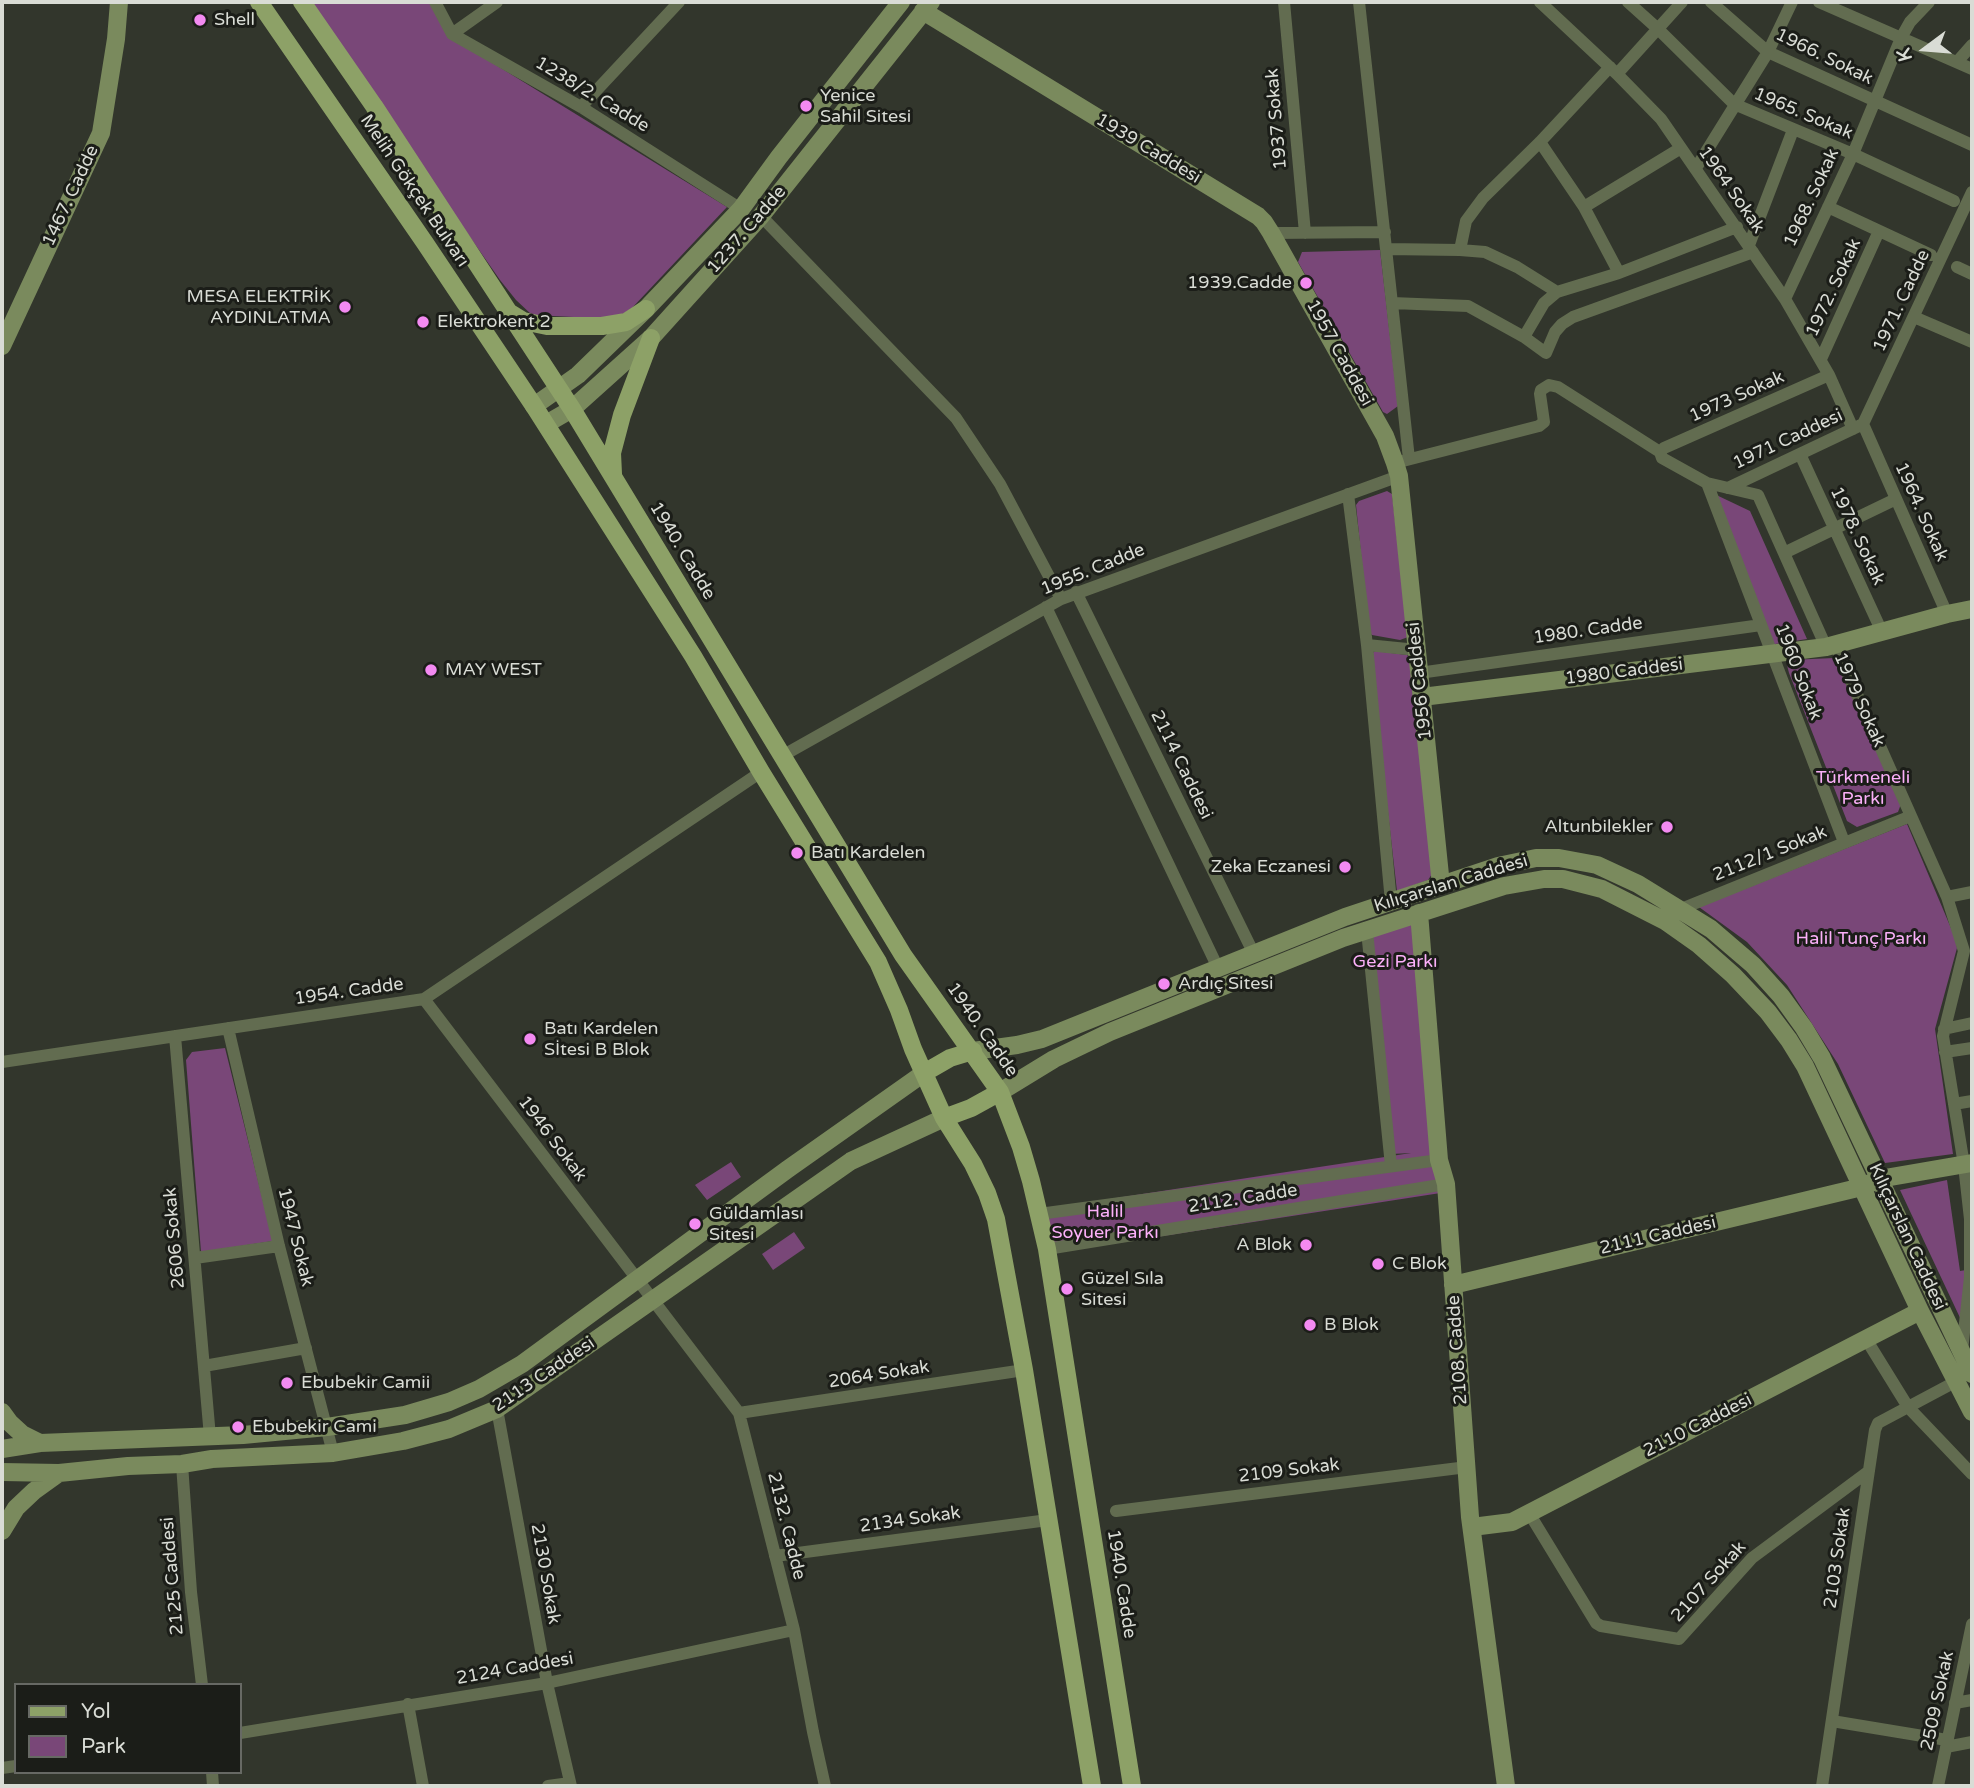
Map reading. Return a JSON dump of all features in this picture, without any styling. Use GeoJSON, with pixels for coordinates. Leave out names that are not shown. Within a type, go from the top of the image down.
{"type":"FeatureCollection","features":[{"type":"Feature","properties":{"kind":"main road","name":"Melih Gökçek Bulvarı"},"geometry":{"type":"LineString","coordinates":[[259,2],[534,406]]}},
{"type":"Feature","properties":{"kind":"main road","name":"Melih Gökçek Bulvarı"},"geometry":{"type":"LineString","coordinates":[[302,2],[374,106],[559,390]]}},
{"type":"Feature","properties":{"kind":"main road"},"geometry":{"type":"LineString","coordinates":[[508,312],[523,321],[547,326],[602,326],[626,322],[646,309]]}},
{"type":"Feature","properties":{"kind":"main road"},"geometry":{"type":"LineString","coordinates":[[613,478],[612,453],[622,415],[651,338]]}},
{"type":"Feature","properties":{"kind":"main road","name":"1940. Cadde"},"geometry":{"type":"LineString","coordinates":[[559,390],[903,955],[1000,1093],[1021,1147],[1047,1249],[1132,1786]]}},
{"type":"Feature","properties":{"kind":"main road"},"geometry":{"type":"LineString","coordinates":[[534,406],[693,656],[878,962],[944,1118],[988,1192],[996,1219],[1024,1370],[1092,1786]]}},
{"type":"Feature","properties":{"kind":"main road"},"geometry":{"type":"LineString","coordinates":[[923,1073],[950,1058],[973,1051]]}},
{"type":"Feature","properties":{"kind":"main road"},"geometry":{"type":"LineString","coordinates":[[944,1118],[1000,1093]]}},
{"type":"Feature","properties":{"kind":"street","name":"1467. Cadde"},"geometry":{"type":"LineString","coordinates":[[2,346],[101,133],[119,2]]}},
{"type":"Feature","properties":{"kind":"street","name":"1467. Cadde"},"geometry":{"type":"LineString","coordinates":[[116,39],[127,2]]}},
{"type":"Feature","properties":{"kind":"street"},"geometry":{"type":"LineString","coordinates":[[435,2],[452,34],[498,2]]}},
{"type":"Feature","properties":{"kind":"street"},"geometry":{"type":"LineString","coordinates":[[581,107],[678,2]]}},
{"type":"Feature","properties":{"kind":"street","name":"1937 Sokak"},"geometry":{"type":"LineString","coordinates":[[1284,2],[1305,233]]}},
{"type":"Feature","properties":{"kind":"street"},"geometry":{"type":"LineString","coordinates":[[1359,2],[1392,303],[1401,466]]}},
{"type":"Feature","properties":{"kind":"street","name":"1964 Sokak"},"geometry":{"type":"LineString","coordinates":[[1540,2],[1661,119],[1785,299],[1858,426]]}},
{"type":"Feature","properties":{"kind":"street","name":"1965. Sokak"},"geometry":{"type":"LineString","coordinates":[[1628,2],[1734,104],[1853,154],[1954,201]]}},
{"type":"Feature","properties":{"kind":"street"},"geometry":{"type":"LineString","coordinates":[[1460,250],[1466,221],[1483,198],[1658,29],[1682,2]]}},
{"type":"Feature","properties":{"kind":"street","name":"1966. Sokak"},"geometry":{"type":"LineString","coordinates":[[1711,2],[1768,52],[1972,145]]}},
{"type":"Feature","properties":{"kind":"street"},"geometry":{"type":"LineString","coordinates":[[1696,169],[1768,52],[1792,2]]}},
{"type":"Feature","properties":{"kind":"street"},"geometry":{"type":"LineString","coordinates":[[1819,2],[1972,69]]}},
{"type":"Feature","properties":{"kind":"street","name":"1968. Sokak"},"geometry":{"type":"LineString","coordinates":[[1785,299],[1853,154],[1901,38],[1910,22],[1929,2]]}},
{"type":"Feature","properties":{"kind":"street","name":"1237. Cadde"},"geometry":{"type":"LineString","coordinates":[[534,406],[578,375],[646,309],[741,209],[898,3]]}},
{"type":"Feature","properties":{"kind":"street","name":"1237. Cadde"},"geometry":{"type":"LineString","coordinates":[[546,424],[572,409],[651,338],[761,216],[927,6]]}},
{"type":"Feature","properties":{"kind":"street","name":"1939 Caddesi"},"geometry":{"type":"LineString","coordinates":[[927,6],[1258,216],[1272,233]]}},
{"type":"Feature","properties":{"kind":"street","name":"1238/2. Cadde"},"geometry":{"type":"LineString","coordinates":[[452,34],[581,107],[741,209]]}},
{"type":"Feature","properties":{"kind":"street"},"geometry":{"type":"LineString","coordinates":[[1957,62],[1972,45]]}},
{"type":"Feature","properties":{"kind":"street"},"geometry":{"type":"LineString","coordinates":[[1392,303],[1468,306],[1524,337],[1546,353],[1555,332],[1573,317],[1751,248],[1793,130]]}},
{"type":"Feature","properties":{"kind":"street"},"geometry":{"type":"LineString","coordinates":[[1540,142],[1584,207],[1619,273]]}},
{"type":"Feature","properties":{"kind":"street"},"geometry":{"type":"LineString","coordinates":[[1584,207],[1681,148]]}},
{"type":"Feature","properties":{"kind":"street","name":"1971. Cadde"},"geometry":{"type":"LineString","coordinates":[[1858,426],[1914,317],[1972,192]]}},
{"type":"Feature","properties":{"kind":"street"},"geometry":{"type":"LineString","coordinates":[[1828,207],[1931,255]]}},
{"type":"Feature","properties":{"kind":"street"},"geometry":{"type":"LineString","coordinates":[[761,216],[956,418],[1000,484],[1061,599]]}},
{"type":"Feature","properties":{"kind":"street"},"geometry":{"type":"LineString","coordinates":[[1524,337],[1544,303],[1556,292],[1619,273],[1737,227]]}},
{"type":"Feature","properties":{"kind":"street","name":"1972. Sokak"},"geometry":{"type":"LineString","coordinates":[[1821,359],[1879,231]]}},
{"type":"Feature","properties":{"kind":"street"},"geometry":{"type":"LineString","coordinates":[[1272,233],[1385,232]]}},
{"type":"Feature","properties":{"kind":"street","name":"1957 Caddesi"},"geometry":{"type":"LineString","coordinates":[[1272,233],[1401,466]]}},
{"type":"Feature","properties":{"kind":"street"},"geometry":{"type":"LineString","coordinates":[[1386,249],[1485,252],[1517,267],[1556,292]]}},
{"type":"Feature","properties":{"kind":"street"},"geometry":{"type":"LineString","coordinates":[[1956,267],[1972,274]]}},
{"type":"Feature","properties":{"kind":"street"},"geometry":{"type":"LineString","coordinates":[[1914,317],[1972,342]]}},
{"type":"Feature","properties":{"kind":"street","name":"1973 Sokak"},"geometry":{"type":"LineString","coordinates":[[1660,452],[1829,375]]}},
{"type":"Feature","properties":{"kind":"street","name":"1979 Sokak"},"geometry":{"type":"LineString","coordinates":[[1401,466],[1542,425],[1544,422],[1540,394],[1544,386],[1554,386],[1660,452],[1662,458],[1707,483],[1759,497],[1911,816],[1947,897],[1967,958],[1943,1036],[1954,1104],[1968,1164],[1971,1251],[1968,1334],[1962,1355]]}},
{"type":"Feature","properties":{"kind":"street","name":"1971 Caddesi"},"geometry":{"type":"LineString","coordinates":[[1728,488],[1858,426]]}},
{"type":"Feature","properties":{"kind":"street","name":"1964. Sokak"},"geometry":{"type":"LineString","coordinates":[[1858,426],[1896,499],[1947,614]]}},
{"type":"Feature","properties":{"kind":"street","name":"1978. Sokak"},"geometry":{"type":"LineString","coordinates":[[1800,454],[1882,632]]}},
{"type":"Feature","properties":{"kind":"street","name":"1955. Cadde"},"geometry":{"type":"LineString","coordinates":[[782,756],[1061,599],[1348,494],[1401,466]]}},
{"type":"Feature","properties":{"kind":"street","name":"1956 Caddesi"},"geometry":{"type":"LineString","coordinates":[[1401,466],[1441,886]]}},
{"type":"Feature","properties":{"kind":"street","name":"1960 Sokak"},"geometry":{"type":"LineString","coordinates":[[1707,483],[1844,842]]}},
{"type":"Feature","properties":{"kind":"street"},"geometry":{"type":"LineString","coordinates":[[1348,494],[1367,645],[1391,902]]}},
{"type":"Feature","properties":{"kind":"street"},"geometry":{"type":"LineString","coordinates":[[1784,553],[1896,499]]}},
{"type":"Feature","properties":{"kind":"street","name":"2114 Caddesi"},"geometry":{"type":"LineString","coordinates":[[1076,592],[1254,954]]}},
{"type":"Feature","properties":{"kind":"street"},"geometry":{"type":"LineString","coordinates":[[1046,607],[1218,968]]}},
{"type":"Feature","properties":{"kind":"street","name":"1980 Caddesi"},"geometry":{"type":"LineString","coordinates":[[1422,697],[1830,646],[1972,609]]}},
{"type":"Feature","properties":{"kind":"street","name":"1980. Cadde"},"geometry":{"type":"LineString","coordinates":[[1419,673],[1761,625]]}},
{"type":"Feature","properties":{"kind":"street"},"geometry":{"type":"LineString","coordinates":[[1367,645],[1417,650]]}},
{"type":"Feature","properties":{"kind":"street","name":"1954. Cadde"},"geometry":{"type":"LineString","coordinates":[[2,1062],[424,999],[761,772]]}},
{"type":"Feature","properties":{"kind":"street","name":"2112/1 Sokak"},"geometry":{"type":"LineString","coordinates":[[1681,909],[1911,816]]}},
{"type":"Feature","properties":{"kind":"street","name":"Kılıçarslan Caddesi"},"geometry":{"type":"LineString","coordinates":[[973,1051],[1042,1040],[1345,918],[1498,866],[1536,858],[1576,860],[1612,872],[1681,909],[1711,929],[1753,965],[1781,996],[1822,1058],[1972,1374]]}},
{"type":"Feature","properties":{"kind":"street","name":"Kılıçarslan Caddesi"},"geometry":{"type":"LineString","coordinates":[[1000,1093],[1054,1059],[1110,1032],[1318,947],[1504,886],[1544,879],[1563,879],[1602,889],[1665,921],[1699,945],[1733,975],[1768,1012],[1789,1040],[1805,1066],[1920,1311],[1972,1412]]}},
{"type":"Feature","properties":{"kind":"street"},"geometry":{"type":"LineString","coordinates":[[1947,897],[1972,892]]}},
{"type":"Feature","properties":{"kind":"street","name":"2108. Cadde"},"geometry":{"type":"LineString","coordinates":[[1419,913],[1439,1160],[1446,1184],[1472,1527],[1506,1786]]}},
{"type":"Feature","properties":{"kind":"street"},"geometry":{"type":"LineString","coordinates":[[1367,931],[1391,1166]]}},
{"type":"Feature","properties":{"kind":"street","name":"1946 Sokak"},"geometry":{"type":"LineString","coordinates":[[424,999],[653,1301]]}},
{"type":"Feature","properties":{"kind":"street"},"geometry":{"type":"LineString","coordinates":[[1944,1029],[1972,1023]]}},
{"type":"Feature","properties":{"kind":"street","name":"1947 Sokak"},"geometry":{"type":"LineString","coordinates":[[228,1028],[279,1246],[333,1453]]}},
{"type":"Feature","properties":{"kind":"street","name":"2606 Sokak"},"geometry":{"type":"LineString","coordinates":[[175,1036],[210,1437]]}},
{"type":"Feature","properties":{"kind":"street"},"geometry":{"type":"LineString","coordinates":[[1945,1052],[1972,1048]]}},
{"type":"Feature","properties":{"kind":"street","name":"2113 Caddesi"},"geometry":{"type":"LineString","coordinates":[[2,1451],[40,1443],[243,1436],[327,1427],[405,1415],[449,1402],[479,1389],[522,1364],[923,1073]]}},
{"type":"Feature","properties":{"kind":"street"},"geometry":{"type":"LineString","coordinates":[[1954,1104],[1972,1101]]}},
{"type":"Feature","properties":{"kind":"street","name":"2113 Caddesi"},"geometry":{"type":"LineString","coordinates":[[2,1471],[60,1473],[333,1453],[438,1432],[497,1409],[852,1161],[944,1118]]}},
{"type":"Feature","properties":{"kind":"street","name":"2112. Cadde"},"geometry":{"type":"LineString","coordinates":[[1039,1214],[1439,1160]]}},
{"type":"Feature","properties":{"kind":"street","name":"2111 Caddesi"},"geometry":{"type":"LineString","coordinates":[[1453,1285],[1862,1187],[1879,1179],[1968,1164]]}},
{"type":"Feature","properties":{"kind":"street","name":"2112. Cadde"},"geometry":{"type":"LineString","coordinates":[[1047,1249],[1446,1184]]}},
{"type":"Feature","properties":{"kind":"street"},"geometry":{"type":"LineString","coordinates":[[195,1258],[279,1246]]}},
{"type":"Feature","properties":{"kind":"street","name":"2132. Cadde"},"geometry":{"type":"LineString","coordinates":[[653,1301],[739,1413],[794,1630],[825,1786]]}},
{"type":"Feature","properties":{"kind":"street","name":"2110 Caddesi"},"geometry":{"type":"LineString","coordinates":[[1472,1527],[1510,1523],[1920,1311]]}},
{"type":"Feature","properties":{"kind":"street"},"geometry":{"type":"LineString","coordinates":[[1866,1339],[1908,1407],[1972,1474]]}},
{"type":"Feature","properties":{"kind":"street"},"geometry":{"type":"LineString","coordinates":[[204,1366],[306,1348]]}},
{"type":"Feature","properties":{"kind":"street","name":"2064 Sokak"},"geometry":{"type":"LineString","coordinates":[[739,1413],[1024,1370]]}},
{"type":"Feature","properties":{"kind":"street","name":"2103 Sokak"},"geometry":{"type":"LineString","coordinates":[[1822,1786],[1876,1426],[1955,1382]]}},
{"type":"Feature","properties":{"kind":"street","name":"2130 Sokak"},"geometry":{"type":"LineString","coordinates":[[497,1409],[547,1683],[570,1785]]}},
{"type":"Feature","properties":{"kind":"street"},"geometry":{"type":"LineString","coordinates":[[2,1412],[22,1434],[40,1443]]}},
{"type":"Feature","properties":{"kind":"street"},"geometry":{"type":"LineString","coordinates":[[2,1451],[2,1471]]}},
{"type":"Feature","properties":{"kind":"street","name":"2125 Caddesi"},"geometry":{"type":"LineString","coordinates":[[181,1464],[191,1592],[202,1683]]}},
{"type":"Feature","properties":{"kind":"street","name":"2109 Sokak"},"geometry":{"type":"LineString","coordinates":[[1116,1511],[1467,1467]]}},
{"type":"Feature","properties":{"kind":"street","name":"2107 Sokak"},"geometry":{"type":"LineString","coordinates":[[1529,1513],[1596,1623],[1679,1639],[1752,1558],[1869,1471]]}},
{"type":"Feature","properties":{"kind":"street"},"geometry":{"type":"LineString","coordinates":[[2,1531],[16,1508],[60,1473]]}},
{"type":"Feature","properties":{"kind":"street","name":"2134 Sokak"},"geometry":{"type":"LineString","coordinates":[[775,1556],[1048,1520]]}},
{"type":"Feature","properties":{"kind":"street","name":"2509 Sokak"},"geometry":{"type":"LineString","coordinates":[[1938,1786],[1972,1624]]}},
{"type":"Feature","properties":{"kind":"street","name":"2124 Caddesi"},"geometry":{"type":"LineString","coordinates":[[242,1733],[547,1683],[794,1630]]}},
{"type":"Feature","properties":{"kind":"street"},"geometry":{"type":"LineString","coordinates":[[1955,1703],[1972,1700]]}},
{"type":"Feature","properties":{"kind":"street"},"geometry":{"type":"LineString","coordinates":[[408,1704],[423,1786]]}},
{"type":"Feature","properties":{"kind":"street"},"geometry":{"type":"LineString","coordinates":[[1832,1721],[1947,1743],[1972,1742]]}},
{"type":"Feature","properties":{"kind":"street"},"geometry":{"type":"LineString","coordinates":[[548,1786],[570,1785]]}},
{"type":"Feature","properties":{"kind":"green space"},"geometry":{"type":"Polygon","coordinates":[[[306,2],[431,2],[452,38],[727,207],[632,308],[615,319],[532,315],[500,280],[306,2]]]}},
{"type":"Feature","properties":{"kind":"green space"},"geometry":{"type":"Polygon","coordinates":[[[1380,250],[1398,406],[1387,414],[1383,412],[1298,262],[1302,252],[1380,250]]]}},
{"type":"Feature","properties":{"kind":"green space"},"geometry":{"type":"Polygon","coordinates":[[[1387,491],[1392,494],[1408,637],[1400,640],[1372,635],[1369,632],[1356,505],[1359,501],[1387,491]]]}},
{"type":"Feature","properties":{"kind":"green space"},"geometry":{"type":"Polygon","coordinates":[[[1710,492],[1750,511],[1807,639],[1769,645],[1710,492]]]}},
{"type":"Feature","properties":{"kind":"green space"},"geometry":{"type":"Polygon","coordinates":[[[1375,651],[1409,657],[1432,874],[1428,880],[1397,891],[1370,655],[1375,651]]]}},
{"type":"Feature","properties":{"kind":"green space","name":"Türkmeneli Parkı"},"geometry":{"type":"Polygon","coordinates":[[[1834,658],[1901,804],[1898,812],[1857,827],[1847,821],[1787,665],[1790,660],[1834,658]]]}},
{"type":"Feature","properties":{"kind":"green space","name":"Halil Tunç Parkı"},"geometry":{"type":"Polygon","coordinates":[[[1907,824],[1956,940],[1957,948],[1935,1029],[1953,1154],[1885,1163],[1838,1064],[1787,985],[1747,942],[1699,907],[1907,824]]]}},
{"type":"Feature","properties":{"kind":"green space","name":"Halil Soyuer Parkı"},"geometry":{"type":"Polygon","coordinates":[[[1406,924],[1412,925],[1447,1192],[1053,1253],[1044,1209],[1411,1153],[1391,1154],[1370,937],[1406,924]]]}},
{"type":"Feature","properties":{"kind":"green space"},"geometry":{"type":"Polygon","coordinates":[[[225,1048],[273,1241],[201,1252],[186,1060],[192,1052],[225,1048]]]}},
{"type":"Feature","properties":{"kind":"green space"},"geometry":{"type":"Polygon","coordinates":[[[731,1162],[741,1177],[707,1200],[695,1185],[731,1162]]]}},
{"type":"Feature","properties":{"kind":"green space"},"geometry":{"type":"Polygon","coordinates":[[[1947,1180],[1960,1271],[1966,1270],[1962,1322],[1900,1190],[1947,1180]]]}},
{"type":"Feature","properties":{"kind":"green space"},"geometry":{"type":"Polygon","coordinates":[[[794,1232],[805,1248],[773,1270],[762,1254],[794,1232]]]}},
{"type":"Feature","properties":{"kind":"place","name":"Shell"},"geometry":{"type":"Point","coordinates":[200,20]}},
{"type":"Feature","properties":{"kind":"place","name":"Yenice Sahil Sitesi"},"geometry":{"type":"Point","coordinates":[806,106]}},
{"type":"Feature","properties":{"kind":"place","name":"1939.Cadde"},"geometry":{"type":"Point","coordinates":[1306,283]}},
{"type":"Feature","properties":{"kind":"place","name":"MESA ELEKTRİK AYDINLATMA"},"geometry":{"type":"Point","coordinates":[345,307]}},
{"type":"Feature","properties":{"kind":"place","name":"Elektrokent 2"},"geometry":{"type":"Point","coordinates":[423,322]}},
{"type":"Feature","properties":{"kind":"place","name":"MAY WEST"},"geometry":{"type":"Point","coordinates":[431,670]}},
{"type":"Feature","properties":{"kind":"place","name":"Altunbilekler"},"geometry":{"type":"Point","coordinates":[1667,827]}},
{"type":"Feature","properties":{"kind":"place","name":"Batı Kardelen"},"geometry":{"type":"Point","coordinates":[797,853]}},
{"type":"Feature","properties":{"kind":"place","name":"Zeka Eczanesi"},"geometry":{"type":"Point","coordinates":[1345,867]}},
{"type":"Feature","properties":{"kind":"place","name":"Ardıç Sitesi"},"geometry":{"type":"Point","coordinates":[1164,984]}},
{"type":"Feature","properties":{"kind":"place","name":"Batı Kardelen Sİtesi B Blok"},"geometry":{"type":"Point","coordinates":[530,1039]}},
{"type":"Feature","properties":{"kind":"place","name":"Güldamlası Sitesi"},"geometry":{"type":"Point","coordinates":[695,1224]}},
{"type":"Feature","properties":{"kind":"place","name":"A Blok"},"geometry":{"type":"Point","coordinates":[1306,1245]}},
{"type":"Feature","properties":{"kind":"place","name":"C Blok"},"geometry":{"type":"Point","coordinates":[1378,1264]}},
{"type":"Feature","properties":{"kind":"place","name":"Güzel Sıla Sitesi"},"geometry":{"type":"Point","coordinates":[1067,1289]}},
{"type":"Feature","properties":{"kind":"place","name":"B Blok"},"geometry":{"type":"Point","coordinates":[1310,1325]}},
{"type":"Feature","properties":{"kind":"place","name":"Ebubekir Camii"},"geometry":{"type":"Point","coordinates":[287,1383]}},
{"type":"Feature","properties":{"kind":"place","name":"Ebubekir Cami"},"geometry":{"type":"Point","coordinates":[238,1427]}},
{"type":"Feature","properties":{"kind":"park label","name":"Gezi Parkı"},"geometry":{"type":"Point","coordinates":[1395,962]}}]}
